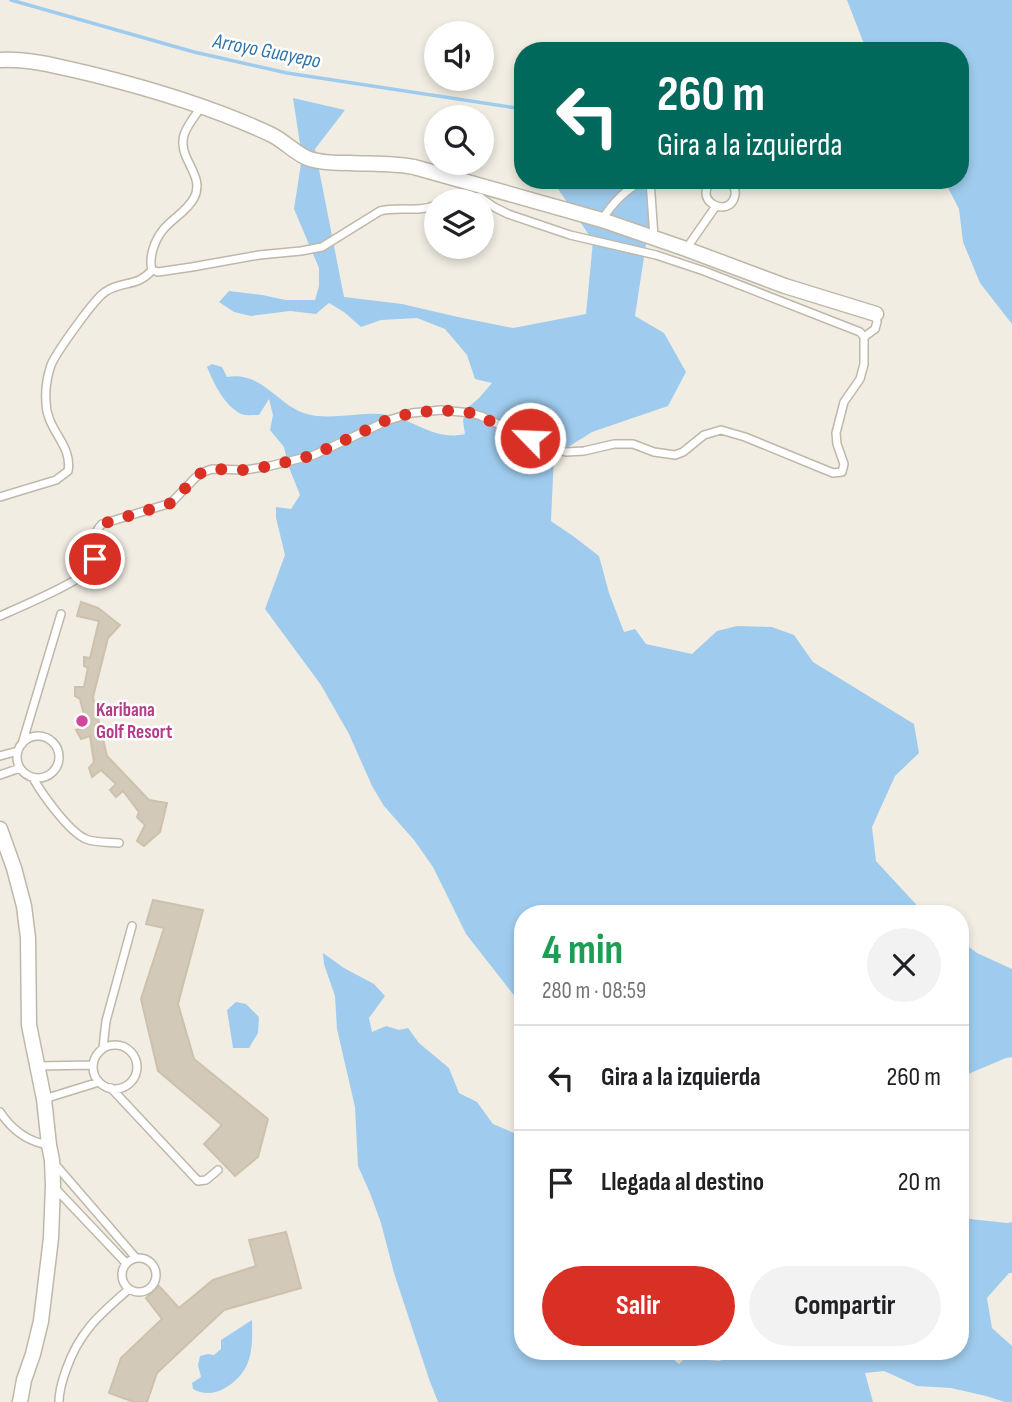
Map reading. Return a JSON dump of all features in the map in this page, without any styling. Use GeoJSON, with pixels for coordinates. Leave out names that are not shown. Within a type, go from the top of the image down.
{"type":"FeatureCollection","features":[{"type":"Feature","properties":{"kind":"street"},"geometry":{"type":"LineString","coordinates":[[0,60],[17,59],[64,67],[136,85],[202,106],[274,136],[309,159],[414,167],[602,220],[686,248],[785,286],[876,314]]}},
{"type":"Feature","properties":{"kind":"street"},"geometry":{"type":"LineString","coordinates":[[0,829],[15,868],[24,906],[28,938],[29,1025],[44,1099],[53,1185],[51,1238],[41,1321],[20,1402]]}},
{"type":"Feature","properties":{"kind":"lane"},"geometry":{"type":"LineString","coordinates":[[152,270],[152,254],[160,232],[194,200],[197,191],[193,171],[183,151],[183,136],[202,106]]}},
{"type":"Feature","properties":{"kind":"lane"},"geometry":{"type":"LineString","coordinates":[[602,220],[611,206],[631,189]]}},
{"type":"Feature","properties":{"kind":"lane"},"geometry":{"type":"LineString","coordinates":[[651,189],[654,237]]}},
{"type":"Feature","properties":{"kind":"lane"},"geometry":{"type":"LineString","coordinates":[[707,189],[706,195],[710,202],[724,207],[731,204],[735,197],[735,189]]}},
{"type":"Feature","properties":{"kind":"lane"},"geometry":{"type":"LineString","coordinates":[[686,248],[716,206]]}},
{"type":"Feature","properties":{"kind":"lane"},"geometry":{"type":"LineString","coordinates":[[0,616],[79,578],[93,568],[95,534],[102,524],[171,503],[201,473],[212,469],[245,470],[314,455],[389,419],[412,413],[441,410],[471,413],[543,445],[566,452],[633,444],[654,452],[676,455],[704,435],[721,430],[838,473],[842,472],[844,469],[836,433],[839,418],[844,402],[860,379],[864,364],[864,337],[855,329],[704,271],[656,255],[570,234],[494,207]]}},
{"type":"Feature","properties":{"kind":"lane"},"geometry":{"type":"LineString","coordinates":[[152,270],[158,272],[328,245],[380,211],[424,209]]}},
{"type":"Feature","properties":{"kind":"lane"},"geometry":{"type":"LineString","coordinates":[[0,497],[56,480],[68,471],[68,454],[50,424],[46,410],[52,362],[103,293],[113,287],[141,281],[152,270]]}},
{"type":"Feature","properties":{"kind":"lane"},"geometry":{"type":"LineString","coordinates":[[864,337],[875,329],[876,314]]}},
{"type":"Feature","properties":{"kind":"lane"},"geometry":{"type":"LineString","coordinates":[[0,756],[20,748],[28,739],[36,736],[52,740],[60,755],[59,763],[49,776],[33,778],[25,774],[17,760],[20,748],[61,614]]}},
{"type":"Feature","properties":{"kind":"lane"},"geometry":{"type":"LineString","coordinates":[[0,775],[20,768]]}},
{"type":"Feature","properties":{"kind":"lane"},"geometry":{"type":"LineString","coordinates":[[33,778],[76,834],[90,840],[119,843]]}},
{"type":"Feature","properties":{"kind":"lane"},"geometry":{"type":"LineString","coordinates":[[103,1048],[106,1021],[132,926]]}},
{"type":"Feature","properties":{"kind":"lane"},"geometry":{"type":"LineString","coordinates":[[111,1088],[125,1086],[131,1082],[137,1069],[137,1062],[130,1050],[124,1046],[110,1045],[98,1053],[93,1065],[99,1082],[111,1088],[198,1181],[206,1180],[218,1170]]}},
{"type":"Feature","properties":{"kind":"lane"},"geometry":{"type":"LineString","coordinates":[[37,1066],[93,1065]]}},
{"type":"Feature","properties":{"kind":"lane"},"geometry":{"type":"LineString","coordinates":[[44,1099],[99,1082]]}},
{"type":"Feature","properties":{"kind":"lane"},"geometry":{"type":"LineString","coordinates":[[0,1112],[7,1122],[27,1138],[35,1143],[48,1145]]}},
{"type":"Feature","properties":{"kind":"lane"},"geometry":{"type":"LineString","coordinates":[[52,1160],[136,1258],[152,1263],[156,1279],[145,1292],[129,1289],[122,1274],[126,1264],[136,1258]]}},
{"type":"Feature","properties":{"kind":"lane"},"geometry":{"type":"LineString","coordinates":[[53,1185],[126,1264]]}},
{"type":"Feature","properties":{"kind":"lane"},"geometry":{"type":"LineString","coordinates":[[60,1402],[61,1383],[71,1355],[80,1340],[89,1326],[129,1289]]}},
{"type":"Feature","properties":{"kind":"water"},"geometry":{"type":"Polygon","coordinates":[[[847,0],[1012,0],[1012,324],[980,283],[963,242],[959,209],[949,189],[969,189],[969,42],[863,42],[847,0]]]}},
{"type":"Feature","properties":{"kind":"water"},"geometry":{"type":"Polygon","coordinates":[[[293,98],[345,110],[315,149],[344,297],[402,304],[513,328],[586,314],[593,241],[558,189],[645,189],[650,218],[635,316],[664,333],[686,372],[668,406],[592,432],[554,456],[551,521],[599,556],[624,632],[635,629],[646,644],[692,654],[717,631],[737,626],[772,627],[794,635],[813,662],[914,724],[919,753],[895,776],[872,827],[876,861],[917,905],[514,905],[514,995],[466,934],[433,867],[384,806],[372,786],[349,734],[321,685],[265,609],[285,555],[276,507],[291,509],[300,495],[284,447],[270,430],[273,415],[269,399],[259,415],[241,414],[225,400],[207,367],[212,364],[222,367],[227,377],[250,379],[296,410],[307,414],[388,415],[444,435],[465,434],[465,410],[492,383],[475,379],[467,355],[445,329],[417,318],[381,320],[361,327],[329,303],[316,314],[290,311],[251,316],[234,312],[219,302],[229,291],[286,300],[315,300],[319,286],[319,268],[294,209],[302,157],[293,98]]]}},
{"type":"Feature","properties":{"kind":"water"},"geometry":{"type":"Polygon","coordinates":[[[969,947],[1012,969],[1012,1057],[969,1074],[969,947]]]}},
{"type":"Feature","properties":{"kind":"water"},"geometry":{"type":"Polygon","coordinates":[[[323,953],[374,984],[385,996],[369,1018],[372,1032],[386,1026],[399,1030],[408,1028],[419,1043],[449,1068],[459,1093],[477,1102],[493,1124],[514,1133],[514,1360],[674,1360],[679,1364],[683,1360],[969,1360],[969,1219],[1012,1222],[1012,1273],[1009,1273],[987,1298],[992,1328],[1012,1346],[1012,1402],[951,1388],[917,1386],[884,1371],[865,1373],[873,1402],[438,1402],[394,1273],[381,1223],[358,1166],[355,1107],[337,1029],[335,996],[323,953]]]}},
{"type":"Feature","properties":{"kind":"water"},"geometry":{"type":"Polygon","coordinates":[[[236,1002],[246,1004],[259,1017],[258,1033],[249,1048],[233,1048],[227,1010],[236,1002]]]}},
{"type":"Feature","properties":{"kind":"water"},"geometry":{"type":"Polygon","coordinates":[[[252,1320],[251,1350],[241,1375],[217,1392],[205,1393],[193,1389],[192,1383],[201,1377],[198,1365],[200,1356],[214,1355],[221,1349],[221,1340],[252,1320]]]}},
{"type":"Feature","properties":{"kind":"building"},"geometry":{"type":"Polygon","coordinates":[[[81,602],[98,608],[120,625],[108,638],[93,697],[107,756],[149,800],[167,803],[160,832],[144,846],[137,841],[145,825],[137,817],[139,812],[123,791],[116,797],[110,790],[116,784],[101,770],[92,777],[89,768],[94,762],[90,736],[81,739],[76,730],[87,727],[80,699],[75,696],[75,687],[84,687],[88,668],[84,666],[84,657],[90,658],[99,621],[77,616],[81,602]]]}},
{"type":"Feature","properties":{"kind":"building"},"geometry":{"type":"Polygon","coordinates":[[[153,900],[203,910],[178,1004],[194,1059],[268,1119],[258,1157],[235,1176],[204,1144],[222,1125],[158,1071],[141,999],[164,928],[146,924],[153,900]]]}},
{"type":"Feature","properties":{"kind":"building"},"geometry":{"type":"Polygon","coordinates":[[[286,1232],[301,1288],[224,1310],[157,1373],[147,1402],[134,1402],[109,1393],[121,1358],[162,1319],[146,1298],[159,1286],[179,1308],[213,1280],[256,1266],[249,1240],[286,1232]]]}},
{"type":"Feature","properties":{"kind":"waterway","name":"Arroyo Guayepo"},"geometry":{"type":"LineString","coordinates":[[11,0],[194,52],[287,73],[514,108]]}},
{"type":"Feature","properties":{"kind":"place","name":"Karibana Golf Resort"},"geometry":{"type":"Point","coordinates":[82,721]}},
{"type":"Feature","properties":{"kind":"route"},"geometry":{"type":"LineString","coordinates":[[95,559],[95,534],[102,524],[171,503],[201,473],[212,469],[245,470],[314,455],[389,419],[441,410],[471,413],[530,438]]}}]}
